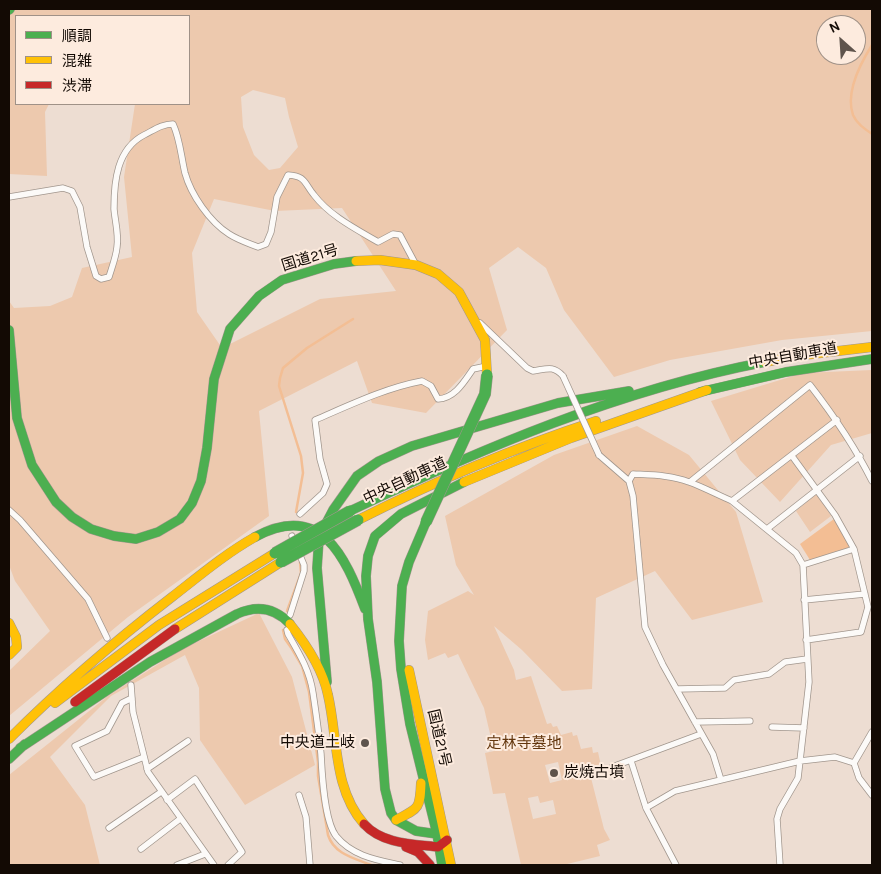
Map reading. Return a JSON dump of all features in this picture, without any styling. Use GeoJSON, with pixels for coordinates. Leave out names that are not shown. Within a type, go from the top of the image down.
{"type":"FeatureCollection","features":[{"type":"Feature","properties":{"kind":"main road","name":"国道21号"},"geometry":{"type":"LineString","coordinates":[[9,330],[17,418],[32,465],[56,502],[72,517],[91,529],[114,536],[136,539],[158,532],[180,519],[192,503],[201,481],[207,448],[214,379],[221,355],[230,329],[259,296],[282,280],[334,264],[355,260],[380,260],[416,265],[438,274],[459,292],[485,340],[488,370],[485,394],[410,559],[402,588],[399,643],[404,684],[420,761],[441,841],[451,865]]}},
{"type":"Feature","properties":{"kind":"main road","name":"中央自動車道"},"geometry":{"type":"LineString","coordinates":[[9,744],[54,705],[151,631],[403,485],[489,448],[656,387],[757,363],[802,355],[872,347]]}},
{"type":"Feature","properties":{"kind":"main road","name":"中央自動車道"},"geometry":{"type":"LineString","coordinates":[[354,515],[570,430],[634,409],[794,369],[872,359]]}},
{"type":"Feature","properties":{"kind":"main road"},"geometry":{"type":"LineString","coordinates":[[430,865],[418,852],[377,835],[366,827],[350,804],[343,786],[328,694],[317,568],[321,534],[333,510],[357,476],[379,461],[412,446],[558,403],[656,387]]}},
{"type":"Feature","properties":{"kind":"main road"},"geometry":{"type":"LineString","coordinates":[[441,841],[416,831],[396,820],[391,813],[385,789],[377,682],[368,619],[366,576],[368,556],[375,536],[401,514],[467,480],[571,438],[707,390]]}},
{"type":"Feature","properties":{"kind":"main road"},"geometry":{"type":"LineString","coordinates":[[9,739],[88,663],[142,619],[214,564],[255,536],[270,529],[288,525],[304,526],[319,533],[335,545],[349,567],[368,619]]}},
{"type":"Feature","properties":{"kind":"main road","name":"中央自動車道"},"geometry":{"type":"LineString","coordinates":[[9,759],[99,683],[278,558]]}},
{"type":"Feature","properties":{"kind":"main road"},"geometry":{"type":"LineString","coordinates":[[20,748],[72,712],[190,638],[249,609],[274,611],[294,628],[318,670],[328,694]]}},
{"type":"Feature","properties":{"kind":"main road","name":"国道21号"},"geometry":{"type":"LineString","coordinates":[[400,617],[441,841],[442,865]]}},
{"type":"Feature","properties":{"kind":"main road"},"geometry":{"type":"LineString","coordinates":[[9,623],[16,637],[17,647],[9,655]]}},
{"type":"Feature","properties":{"kind":"main road"},"geometry":{"type":"LineString","coordinates":[[396,820],[416,810],[420,800],[420,761]]}},
{"type":"Feature","properties":{"kind":"main road"},"geometry":{"type":"LineString","coordinates":[[394,842],[441,841]]}},
{"type":"Feature","properties":{"kind":"street"},"geometry":{"type":"LineString","coordinates":[[9,197],[62,188],[72,191],[80,207],[96,276],[101,280],[109,277],[117,247],[114,208],[119,165],[132,142],[164,124],[173,124],[178,134],[185,175],[200,205],[211,219],[229,234],[258,247],[266,244],[271,232],[278,196],[288,175],[298,176],[303,179],[314,196],[328,209],[378,242],[393,234],[400,235],[416,265]]}},
{"type":"Feature","properties":{"kind":"street"},"geometry":{"type":"LineString","coordinates":[[472,317],[528,368],[533,371],[552,368],[563,376],[599,455],[629,481],[633,496],[645,627],[663,665],[713,754],[721,780]]}},
{"type":"Feature","properties":{"kind":"street"},"geometry":{"type":"LineString","coordinates":[[300,514],[323,493],[327,484],[320,459],[315,420],[362,400],[422,381],[431,386],[438,399],[446,398],[459,388],[473,369],[488,370]]}},
{"type":"Feature","properties":{"kind":"street"},"geometry":{"type":"LineString","coordinates":[[690,482],[810,385],[837,420],[860,456],[872,481]]}},
{"type":"Feature","properties":{"kind":"street"},"geometry":{"type":"LineString","coordinates":[[732,502],[837,420]]}},
{"type":"Feature","properties":{"kind":"street"},"geometry":{"type":"LineString","coordinates":[[792,456],[835,515],[854,549],[865,594],[870,606],[861,632],[806,640]]}},
{"type":"Feature","properties":{"kind":"street"},"geometry":{"type":"LineString","coordinates":[[767,529],[860,456]]}},
{"type":"Feature","properties":{"kind":"street"},"geometry":{"type":"LineString","coordinates":[[629,481],[633,474],[661,476],[690,482],[732,502],[796,553],[803,565],[809,682],[798,778],[780,809],[777,819],[780,865]]}},
{"type":"Feature","properties":{"kind":"street"},"geometry":{"type":"LineString","coordinates":[[9,510],[20,520],[88,599],[107,638]]}},
{"type":"Feature","properties":{"kind":"street"},"geometry":{"type":"LineString","coordinates":[[290,615],[304,571],[304,565],[292,536]]}},
{"type":"Feature","properties":{"kind":"street"},"geometry":{"type":"LineString","coordinates":[[803,565],[854,549]]}},
{"type":"Feature","properties":{"kind":"street"},"geometry":{"type":"LineString","coordinates":[[804,600],[865,594]]}},
{"type":"Feature","properties":{"kind":"street"},"geometry":{"type":"LineString","coordinates":[[287,630],[307,667],[313,692],[324,795],[334,834],[356,853],[400,865]]}},
{"type":"Feature","properties":{"kind":"street"},"geometry":{"type":"LineString","coordinates":[[677,689],[725,688],[734,680],[769,674],[785,662],[807,659]]}},
{"type":"Feature","properties":{"kind":"street"},"geometry":{"type":"LineString","coordinates":[[131,685],[133,712],[147,770],[214,865]]}},
{"type":"Feature","properties":{"kind":"street"},"geometry":{"type":"LineString","coordinates":[[132,698],[122,703],[107,732],[75,746],[94,777],[144,757]]}},
{"type":"Feature","properties":{"kind":"street"},"geometry":{"type":"LineString","coordinates":[[695,722],[750,721]]}},
{"type":"Feature","properties":{"kind":"street"},"geometry":{"type":"LineString","coordinates":[[772,727],[804,728]]}},
{"type":"Feature","properties":{"kind":"street"},"geometry":{"type":"LineString","coordinates":[[872,732],[854,763],[859,778],[872,795]]}},
{"type":"Feature","properties":{"kind":"street"},"geometry":{"type":"LineString","coordinates":[[612,767],[701,734]]}},
{"type":"Feature","properties":{"kind":"street"},"geometry":{"type":"LineString","coordinates":[[147,770],[188,741]]}},
{"type":"Feature","properties":{"kind":"street"},"geometry":{"type":"LineString","coordinates":[[646,808],[675,791],[800,761],[835,757],[854,763]]}},
{"type":"Feature","properties":{"kind":"street"},"geometry":{"type":"LineString","coordinates":[[631,761],[646,808],[676,865]]}},
{"type":"Feature","properties":{"kind":"street"},"geometry":{"type":"LineString","coordinates":[[167,800],[195,779],[242,852],[228,865]]}},
{"type":"Feature","properties":{"kind":"street"},"geometry":{"type":"LineString","coordinates":[[109,828],[161,792]]}},
{"type":"Feature","properties":{"kind":"street"},"geometry":{"type":"LineString","coordinates":[[298,794],[306,817],[310,865]]}},
{"type":"Feature","properties":{"kind":"street"},"geometry":{"type":"LineString","coordinates":[[141,849],[180,819]]}},
{"type":"Feature","properties":{"kind":"street"},"geometry":{"type":"LineString","coordinates":[[177,865],[205,854]]}},
{"type":"Feature","properties":{"kind":"green space"},"geometry":{"type":"Polygon","coordinates":[[[9,9],[872,9],[872,331],[782,340],[670,360],[614,377],[564,310],[546,268],[518,247],[489,268],[507,330],[426,413],[372,403],[357,361],[259,411],[269,516],[128,617],[9,716],[9,671],[50,631],[15,581],[9,565],[9,301],[14,308],[50,306],[72,297],[82,268],[132,257],[124,177],[135,105],[190,105],[190,15],[15,15],[15,105],[48,105],[45,112],[47,176],[9,174],[9,9]],[[253,90],[241,97],[243,127],[254,155],[269,170],[280,168],[298,147],[285,98],[253,90]],[[214,199],[192,253],[197,312],[222,348],[320,299],[396,291],[342,208],[275,211],[214,199]]]}},
{"type":"Feature","properties":{"kind":"green space"},"geometry":{"type":"Polygon","coordinates":[[[872,370],[872,433],[831,445],[780,502],[740,460],[711,401],[803,373],[872,370]]]}},
{"type":"Feature","properties":{"kind":"green space","name":"定林寺墓地"},"geometry":{"type":"Polygon","coordinates":[[[637,426],[689,455],[736,512],[763,602],[692,620],[655,571],[596,598],[592,689],[562,691],[522,650],[494,626],[514,670],[516,680],[531,676],[547,724],[551,723],[553,727],[557,726],[561,735],[572,732],[573,736],[577,735],[581,749],[592,747],[593,753],[598,752],[602,771],[590,774],[604,829],[610,840],[597,845],[600,856],[563,865],[521,865],[505,793],[493,794],[485,753],[494,751],[484,708],[458,654],[448,658],[445,653],[428,660],[425,640],[428,611],[468,591],[474,595],[456,565],[445,516],[554,455],[637,426]],[[558,762],[545,765],[550,783],[562,780],[558,762]],[[538,796],[528,798],[533,819],[556,814],[553,800],[540,803],[538,796]]]}},
{"type":"Feature","properties":{"kind":"green space"},"geometry":{"type":"Polygon","coordinates":[[[817,493],[831,516],[810,532],[796,511],[817,493]]]}},
{"type":"Feature","properties":{"kind":"green space"},"geometry":{"type":"Polygon","coordinates":[[[259,613],[292,677],[315,765],[245,805],[200,740],[199,688],[185,655],[111,696],[50,757],[85,805],[100,865],[9,865],[9,775],[108,696],[182,649],[259,613]]]}},
{"type":"Feature","properties":{"kind":"shaded area"},"geometry":{"type":"Polygon","coordinates":[[[834,519],[850,547],[810,560],[800,544],[834,519]]]}},
{"type":"Feature","properties":{"kind":"waterway"},"geometry":{"type":"LineString","coordinates":[[872,45],[855,78],[851,97],[853,115],[861,126],[872,134]]}},
{"type":"Feature","properties":{"kind":"waterway"},"geometry":{"type":"LineString","coordinates":[[296,512],[303,473],[301,456],[279,386],[280,378],[283,368],[307,348],[353,319]]}},
{"type":"Feature","properties":{"kind":"waterway"},"geometry":{"type":"LineString","coordinates":[[287,611],[301,573],[300,562]]}},
{"type":"Feature","properties":{"kind":"waterway"},"geometry":{"type":"LineString","coordinates":[[283,630],[285,639],[302,666],[309,692],[318,776],[328,835],[335,847],[340,851],[371,865]]}},
{"type":"Feature","properties":{"kind":"traffic: fast"},"geometry":{"type":"LineString","coordinates":[[9,330],[17,418],[32,465],[56,502],[72,517],[91,529],[114,536],[136,539],[158,532],[180,519],[192,503],[201,481],[207,448],[214,379],[230,329],[259,296],[282,280],[334,264],[356,261]]}},
{"type":"Feature","properties":{"kind":"traffic: fast"},"geometry":{"type":"LineString","coordinates":[[700,392],[786,372],[872,359]]}},
{"type":"Feature","properties":{"kind":"traffic: fast"},"geometry":{"type":"LineString","coordinates":[[350,511],[450,465],[553,423],[657,388],[765,362]]}},
{"type":"Feature","properties":{"kind":"traffic: fast"},"geometry":{"type":"LineString","coordinates":[[426,522],[485,394],[487,375]]}},
{"type":"Feature","properties":{"kind":"traffic: fast"},"geometry":{"type":"LineString","coordinates":[[323,529],[333,510],[357,476],[379,461],[412,446],[558,403],[629,391]]}},
{"type":"Feature","properties":{"kind":"traffic: fast"},"geometry":{"type":"LineString","coordinates":[[447,840],[437,834],[416,831],[396,820],[391,813],[385,789],[377,682],[368,619],[366,576],[368,556],[375,536],[401,514],[464,482]]}},
{"type":"Feature","properties":{"kind":"traffic: fast"},"geometry":{"type":"LineString","coordinates":[[275,553],[350,511]]}},
{"type":"Feature","properties":{"kind":"traffic: fast"},"geometry":{"type":"LineString","coordinates":[[281,562],[358,520]]}},
{"type":"Feature","properties":{"kind":"traffic: fast"},"geometry":{"type":"LineString","coordinates":[[426,522],[409,562],[402,586],[399,641],[401,669],[410,724],[437,834],[442,865]]}},
{"type":"Feature","properties":{"kind":"traffic: fast"},"geometry":{"type":"LineString","coordinates":[[255,537],[278,528],[297,526],[314,530],[339,553],[349,570],[365,609]]}},
{"type":"Feature","properties":{"kind":"traffic: fast"},"geometry":{"type":"LineString","coordinates":[[319,538],[317,568],[327,682]]}},
{"type":"Feature","properties":{"kind":"traffic: fast"},"geometry":{"type":"LineString","coordinates":[[20,748],[150,662],[237,614],[259,609],[272,611],[290,624]]}},
{"type":"Feature","properties":{"kind":"traffic: fast"},"geometry":{"type":"LineString","coordinates":[[9,759],[25,744]]}},
{"type":"Feature","properties":{"kind":"traffic: slow"},"geometry":{"type":"LineString","coordinates":[[356,261],[380,260],[416,265],[438,274],[459,292],[485,340],[487,375]]}},
{"type":"Feature","properties":{"kind":"traffic: slow"},"geometry":{"type":"LineString","coordinates":[[765,362],[804,355],[872,347]]}},
{"type":"Feature","properties":{"kind":"traffic: slow"},"geometry":{"type":"LineString","coordinates":[[464,482],[571,438],[707,390]]}},
{"type":"Feature","properties":{"kind":"traffic: slow"},"geometry":{"type":"LineString","coordinates":[[358,520],[475,466],[535,442],[596,421]]}},
{"type":"Feature","properties":{"kind":"traffic: slow"},"geometry":{"type":"LineString","coordinates":[[9,739],[88,665],[212,566],[255,537]]}},
{"type":"Feature","properties":{"kind":"traffic: slow"},"geometry":{"type":"LineString","coordinates":[[55,703],[159,625],[275,553]]}},
{"type":"Feature","properties":{"kind":"traffic: slow"},"geometry":{"type":"LineString","coordinates":[[175,629],[281,562]]}},
{"type":"Feature","properties":{"kind":"traffic: slow"},"geometry":{"type":"LineString","coordinates":[[9,623],[16,637],[17,647],[9,655]]}},
{"type":"Feature","properties":{"kind":"traffic: slow"},"geometry":{"type":"LineString","coordinates":[[290,624],[308,649],[326,686],[342,779],[354,810],[364,824]]}},
{"type":"Feature","properties":{"kind":"traffic: slow"},"geometry":{"type":"LineString","coordinates":[[409,670],[451,865]]}},
{"type":"Feature","properties":{"kind":"traffic: slow"},"geometry":{"type":"LineString","coordinates":[[396,820],[417,807],[421,783]]}},
{"type":"Feature","properties":{"kind":"traffic: jam"},"geometry":{"type":"LineString","coordinates":[[75,702],[175,629]]}},
{"type":"Feature","properties":{"kind":"traffic: jam"},"geometry":{"type":"LineString","coordinates":[[364,824],[380,836],[408,844],[438,847],[447,840]]}},
{"type":"Feature","properties":{"kind":"traffic: jam"},"geometry":{"type":"LineString","coordinates":[[406,847],[418,852],[430,865]]}},
{"type":"Feature","properties":{"kind":"place","name":"中央道土岐"},"geometry":{"type":"Point","coordinates":[365,743]}},
{"type":"Feature","properties":{"kind":"place","name":"炭焼古墳"},"geometry":{"type":"Point","coordinates":[554,773]}}]}
